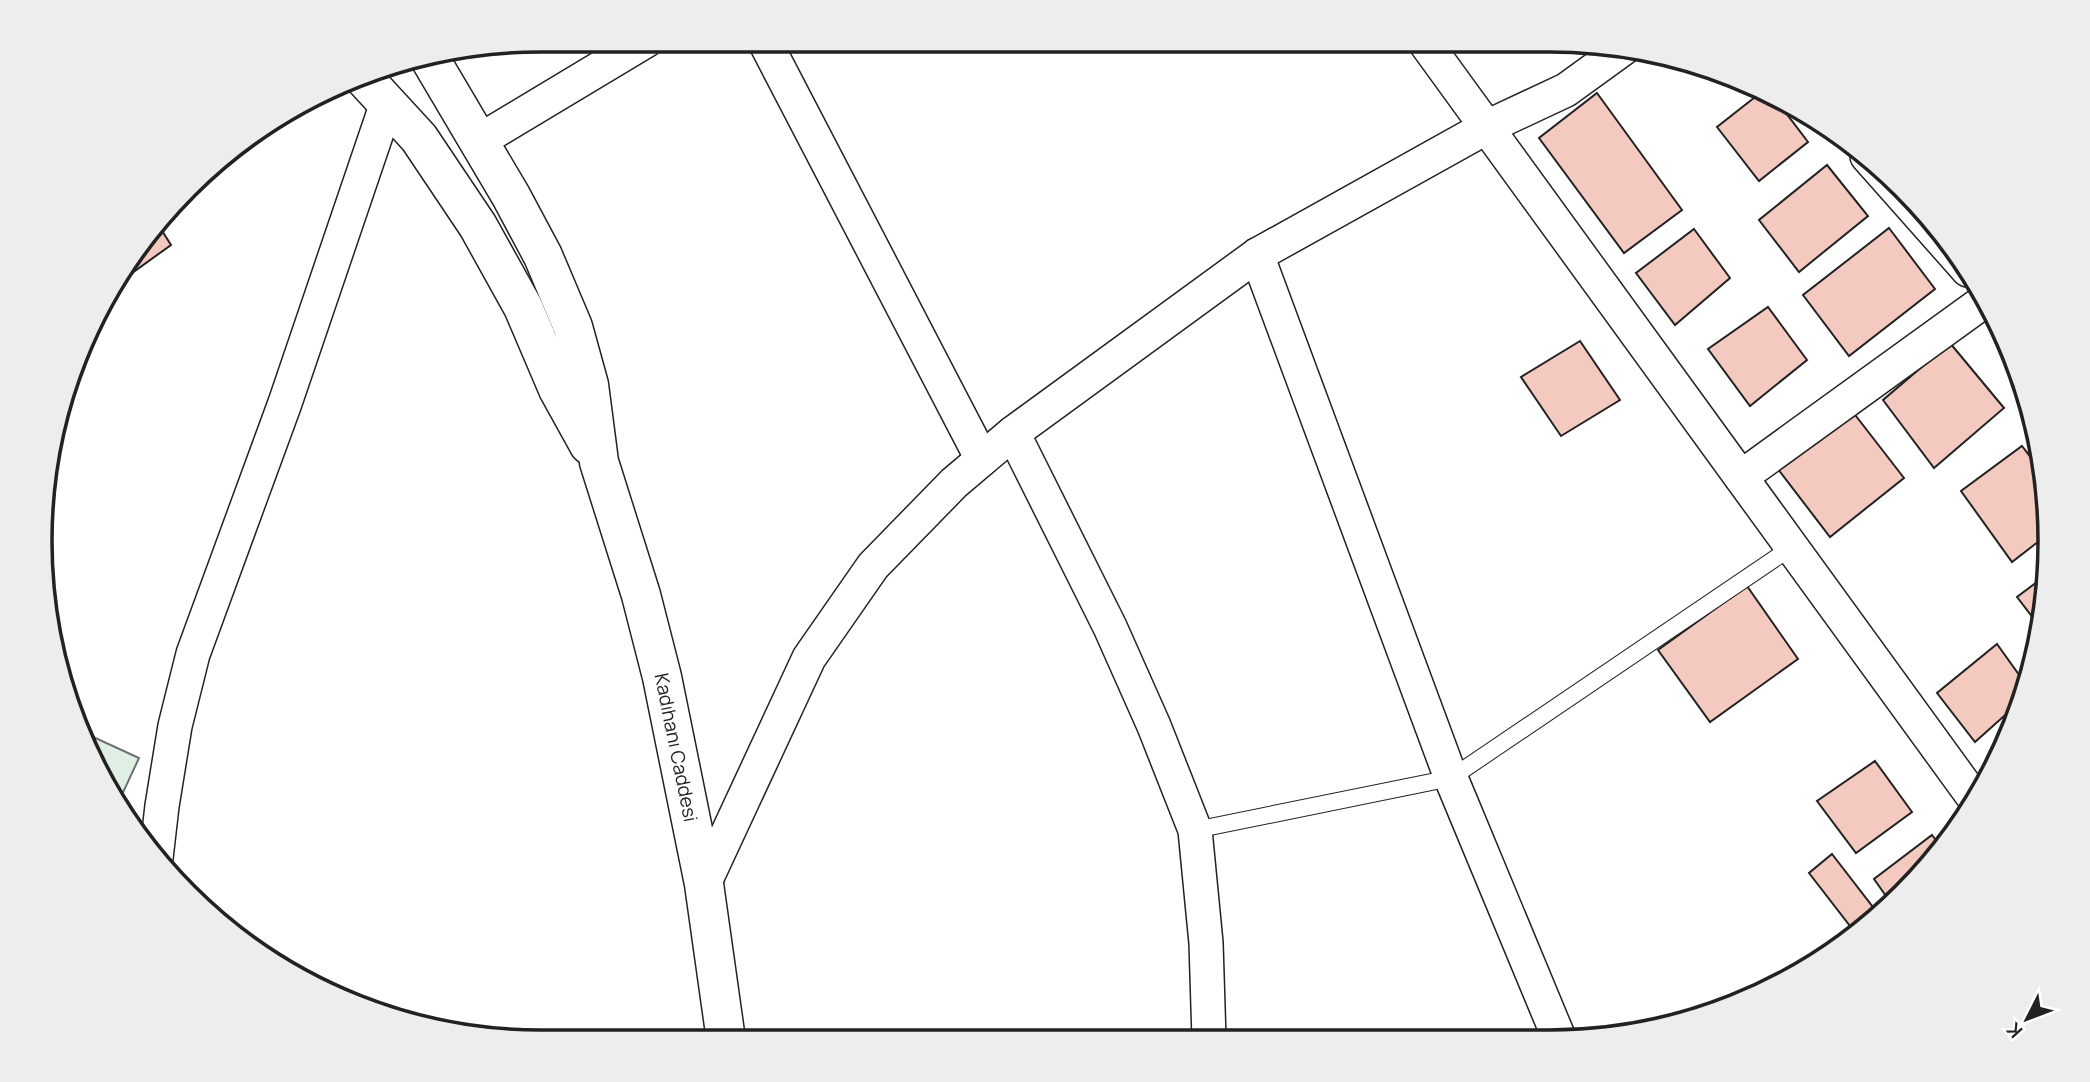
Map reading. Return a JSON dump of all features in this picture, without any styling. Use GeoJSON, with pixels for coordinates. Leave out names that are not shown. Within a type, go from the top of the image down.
{"type":"FeatureCollection","features":[{"type":"Feature","properties":{"kind":"main road"},"geometry":{"type":"LineString","coordinates":[[434,65],[480,141],[543,256],[573,327],[589,385],[599,462]]}},
{"type":"Feature","properties":{"kind":"main road"},"geometry":{"type":"LineString","coordinates":[[375,89],[419,138],[478,226],[523,307],[558,390],[599,462]]}},
{"type":"Feature","properties":{"kind":"main road","name":"Kadıhanı Caddesi"},"geometry":{"type":"LineString","coordinates":[[599,462],[641,595],[662,677],[704,884],[725,1030]]}},
{"type":"Feature","properties":{"kind":"street"},"geometry":{"type":"LineString","coordinates":[[480,141],[627,52]]}},
{"type":"Feature","properties":{"kind":"street"},"geometry":{"type":"LineString","coordinates":[[772,52],[982,459]]}},
{"type":"Feature","properties":{"kind":"street"},"geometry":{"type":"LineString","coordinates":[[1432,52],[1968,791]]}},
{"type":"Feature","properties":{"kind":"street"},"geometry":{"type":"LineString","coordinates":[[704,884],[809,658],[873,566],[954,483],[1013,433],[1257,255],[1486,127],[1566,90],[1612,57]]}},
{"type":"Feature","properties":{"kind":"street"},"geometry":{"type":"LineString","coordinates":[[158,844],[175,726],[193,654],[285,403],[375,89]]}},
{"type":"Feature","properties":{"kind":"street"},"geometry":{"type":"LineString","coordinates":[[1257,255],[1451,778],[1556,1030]]}},
{"type":"Feature","properties":{"kind":"street"},"geometry":{"type":"LineString","coordinates":[[1741,477],[1977,306]]}},
{"type":"Feature","properties":{"kind":"street"},"geometry":{"type":"LineString","coordinates":[[1013,433],[1110,627],[1154,726],[1195,830],[1206,943],[1209,1030]]}},
{"type":"Feature","properties":{"kind":"lane"},"geometry":{"type":"LineString","coordinates":[[1195,830],[1451,778],[1792,547]]}},
{"type":"Feature","properties":{"kind":"green space"},"geometry":{"type":"Polygon","coordinates":[[[94,737],[139,758],[123,793],[94,737]]]}},
{"type":"Feature","properties":{"kind":"building"},"geometry":{"type":"Polygon","coordinates":[[[1597,93],[1682,210],[1624,253],[1539,138],[1597,93]]]}},
{"type":"Feature","properties":{"kind":"building"},"geometry":{"type":"Polygon","coordinates":[[[1754,98],[1788,115],[1808,142],[1759,181],[1717,127],[1754,98]]]}},
{"type":"Feature","properties":{"kind":"building"},"geometry":{"type":"Polygon","coordinates":[[[1827,165],[1868,216],[1799,272],[1759,220],[1827,165]]]}},
{"type":"Feature","properties":{"kind":"building"},"geometry":{"type":"Polygon","coordinates":[[[1889,228],[1935,289],[1849,356],[1803,295],[1889,228]]]}},
{"type":"Feature","properties":{"kind":"building"},"geometry":{"type":"Polygon","coordinates":[[[1694,229],[1730,278],[1675,325],[1636,273],[1694,229]]]}},
{"type":"Feature","properties":{"kind":"building"},"geometry":{"type":"Polygon","coordinates":[[[163,232],[171,245],[134,272],[163,232]]]}},
{"type":"Feature","properties":{"kind":"building"},"geometry":{"type":"Polygon","coordinates":[[[1768,307],[1807,360],[1750,406],[1708,349],[1768,307]]]}},
{"type":"Feature","properties":{"kind":"building"},"geometry":{"type":"Polygon","coordinates":[[[1580,341],[1620,400],[1561,436],[1521,377],[1580,341]]]}},
{"type":"Feature","properties":{"kind":"building"},"geometry":{"type":"Polygon","coordinates":[[[1950,343],[2004,408],[1934,468],[1883,400],[1950,343]]]}},
{"type":"Feature","properties":{"kind":"building"},"geometry":{"type":"Polygon","coordinates":[[[1849,407],[1904,478],[1830,537],[1774,464],[1849,407]]]}},
{"type":"Feature","properties":{"kind":"building"},"geometry":{"type":"Polygon","coordinates":[[[2022,446],[2030,456],[2038,542],[2012,562],[1961,491],[2022,446]]]}},
{"type":"Feature","properties":{"kind":"building"},"geometry":{"type":"Polygon","coordinates":[[[2035,583],[2031,616],[2017,597],[2035,583]]]}},
{"type":"Feature","properties":{"kind":"building"},"geometry":{"type":"Polygon","coordinates":[[[1747,586],[1798,659],[1710,722],[1658,650],[1747,586]]]}},
{"type":"Feature","properties":{"kind":"building"},"geometry":{"type":"Polygon","coordinates":[[[1997,644],[2019,675],[2005,715],[1975,742],[1937,693],[1997,644]]]}},
{"type":"Feature","properties":{"kind":"building"},"geometry":{"type":"Polygon","coordinates":[[[1875,761],[1912,812],[1856,853],[1817,801],[1875,761]]]}},
{"type":"Feature","properties":{"kind":"building"},"geometry":{"type":"Polygon","coordinates":[[[1932,835],[1936,840],[1885,895],[1874,879],[1932,835]]]}},
{"type":"Feature","properties":{"kind":"building"},"geometry":{"type":"Polygon","coordinates":[[[1832,854],[1873,907],[1850,926],[1809,873],[1832,854]]]}}]}
